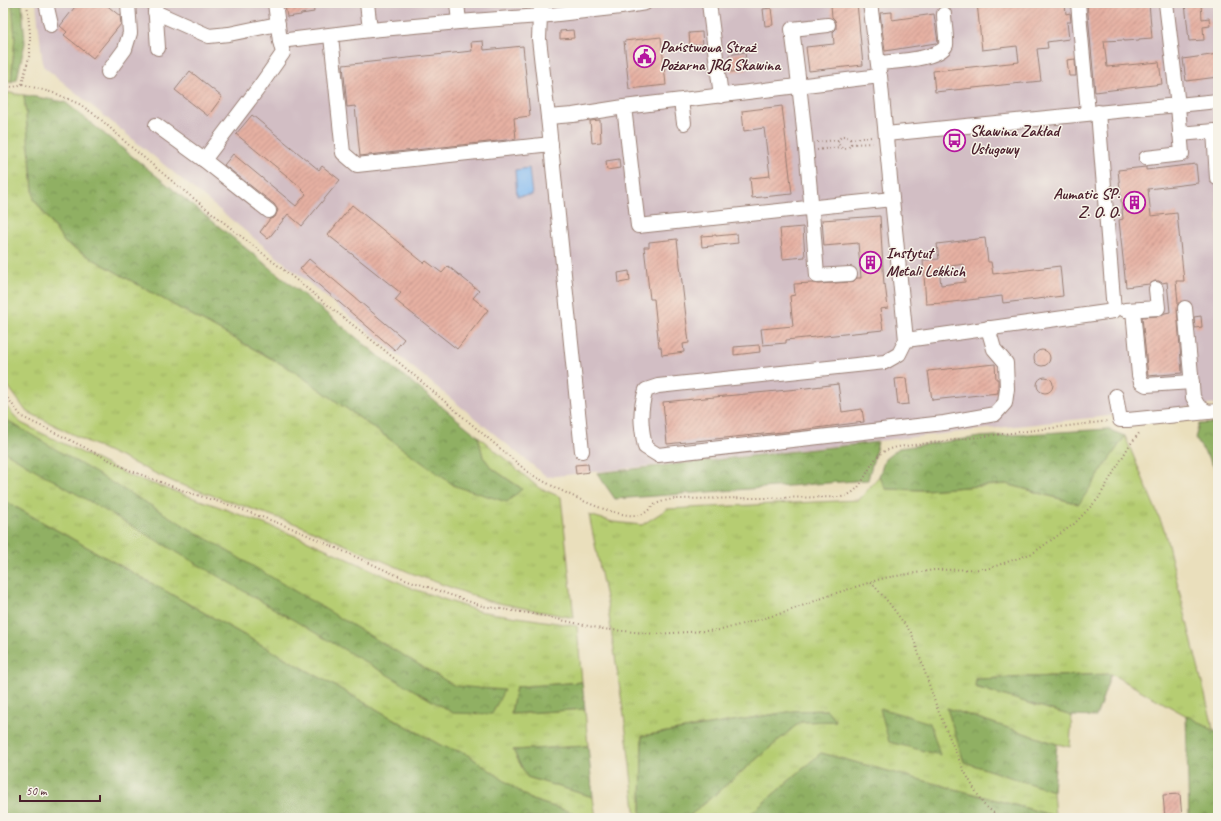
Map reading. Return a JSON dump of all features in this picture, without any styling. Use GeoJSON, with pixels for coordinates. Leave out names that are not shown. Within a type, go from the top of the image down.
{"type":"FeatureCollection","features":[{"type":"Feature","properties":{"kind":"street"},"geometry":{"type":"LineString","coordinates":[[46,3],[51,25]]}},
{"type":"Feature","properties":{"kind":"street"},"geometry":{"type":"LineString","coordinates":[[108,72],[125,49],[130,33],[128,3]]}},
{"type":"Feature","properties":{"kind":"street"},"geometry":{"type":"LineString","coordinates":[[204,160],[283,53],[275,3]]}},
{"type":"Feature","properties":{"kind":"street"},"geometry":{"type":"LineString","coordinates":[[367,3],[370,30]]}},
{"type":"Feature","properties":{"kind":"street"},"geometry":{"type":"LineString","coordinates":[[457,3],[459,22]]}},
{"type":"Feature","properties":{"kind":"street"},"geometry":{"type":"LineString","coordinates":[[280,41],[331,36],[370,30],[459,22],[541,10],[621,7],[645,3]]}},
{"type":"Feature","properties":{"kind":"street"},"geometry":{"type":"LineString","coordinates":[[709,3],[721,96]]}},
{"type":"Feature","properties":{"kind":"street"},"geometry":{"type":"LineString","coordinates":[[870,3],[879,70],[879,135],[892,199],[906,340],[899,354],[885,362],[658,386],[646,390],[643,398],[641,423],[645,447],[658,455],[944,423],[996,414],[1005,403],[1007,390],[1006,363],[994,349],[988,328]]}},
{"type":"Feature","properties":{"kind":"street"},"geometry":{"type":"LineString","coordinates":[[1078,3],[1093,113],[1114,311]]}},
{"type":"Feature","properties":{"kind":"street"},"geometry":{"type":"LineString","coordinates":[[1146,158],[1182,154],[1166,3]]}},
{"type":"Feature","properties":{"kind":"street"},"geometry":{"type":"LineString","coordinates":[[155,7],[209,36],[229,34],[278,24]]}},
{"type":"Feature","properties":{"kind":"street"},"geometry":{"type":"LineString","coordinates":[[155,7],[158,48]]}},
{"type":"Feature","properties":{"kind":"street"},"geometry":{"type":"LineString","coordinates":[[541,10],[539,38],[582,451]]}},
{"type":"Feature","properties":{"kind":"street"},"geometry":{"type":"LineString","coordinates":[[548,117],[800,86],[879,70],[942,51],[946,45],[944,14]]}},
{"type":"Feature","properties":{"kind":"street"},"geometry":{"type":"LineString","coordinates":[[828,25],[792,29],[800,86],[817,276],[850,274]]}},
{"type":"Feature","properties":{"kind":"street"},"geometry":{"type":"LineString","coordinates":[[331,36],[343,153],[357,165],[551,144]]}},
{"type":"Feature","properties":{"kind":"street"},"geometry":{"type":"LineString","coordinates":[[681,101],[684,123]]}},
{"type":"Feature","properties":{"kind":"street"},"geometry":{"type":"LineString","coordinates":[[879,135],[1218,101]]}},
{"type":"Feature","properties":{"kind":"street"},"geometry":{"type":"LineString","coordinates":[[624,108],[638,226],[892,199]]}},
{"type":"Feature","properties":{"kind":"street"},"geometry":{"type":"LineString","coordinates":[[156,125],[204,160],[268,211]]}},
{"type":"Feature","properties":{"kind":"street"},"geometry":{"type":"LineString","coordinates":[[1180,134],[1214,131],[1217,178]]}},
{"type":"Feature","properties":{"kind":"street"},"geometry":{"type":"LineString","coordinates":[[906,340],[1114,311],[1158,308],[1156,290]]}},
{"type":"Feature","properties":{"kind":"street"},"geometry":{"type":"LineString","coordinates":[[1185,308],[1193,397],[1198,406],[1213,412]]}},
{"type":"Feature","properties":{"kind":"street"},"geometry":{"type":"LineString","coordinates":[[1133,310],[1139,375],[1141,382],[1146,385],[1192,382]]}},
{"type":"Feature","properties":{"kind":"street"},"geometry":{"type":"LineString","coordinates":[[1116,396],[1120,420],[1213,412]]}},
{"type":"Feature","properties":{"kind":"path"},"geometry":{"type":"LineString","coordinates":[[22,84],[30,53],[27,3]]}},
{"type":"Feature","properties":{"kind":"path"},"geometry":{"type":"LineString","coordinates":[[3,86],[14,87],[22,84],[57,94],[79,104],[97,116],[131,147],[178,186],[383,349],[529,473],[552,487],[614,513],[633,516],[641,515],[656,504],[665,500],[674,499],[847,496],[856,490],[880,454],[897,447],[1120,420]]}},
{"type":"Feature","properties":{"kind":"path"},"geometry":{"type":"LineString","coordinates":[[806,148],[838,140],[845,136],[850,139],[879,135]]}},
{"type":"Feature","properties":{"kind":"path"},"geometry":{"type":"LineString","coordinates":[[850,139],[851,144]]}},
{"type":"Feature","properties":{"kind":"path"},"geometry":{"type":"LineString","coordinates":[[838,140],[840,147]]}},
{"type":"Feature","properties":{"kind":"path"},"geometry":{"type":"LineString","coordinates":[[806,148],[840,147],[846,149],[851,144],[873,143]]}},
{"type":"Feature","properties":{"kind":"path"},"geometry":{"type":"LineString","coordinates":[[3,392],[22,417],[129,470],[294,529],[405,579],[482,606],[534,614],[602,628],[656,634],[721,630],[786,612],[833,594],[884,578],[934,570],[986,569],[1033,553],[1074,524],[1098,499],[1129,446],[1149,418]]}},
{"type":"Feature","properties":{"kind":"path"},"geometry":{"type":"LineString","coordinates":[[871,582],[912,634],[937,708],[963,769],[983,804],[1000,818]]}},
{"type":"Feature","properties":{"kind":"shaded area"},"geometry":{"type":"Polygon","coordinates":[[[36,3],[1218,3],[1218,404],[547,477],[43,66],[36,3]]]}},
{"type":"Feature","properties":{"kind":"green space"},"geometry":{"type":"Polygon","coordinates":[[[3,3],[12,3],[15,37],[11,82],[3,81],[3,3]]]}},
{"type":"Feature","properties":{"kind":"green space"},"geometry":{"type":"Polygon","coordinates":[[[12,3],[22,3],[25,43],[17,79],[11,82],[15,37],[12,3]]]}},
{"type":"Feature","properties":{"kind":"green space"},"geometry":{"type":"Polygon","coordinates":[[[3,92],[24,95],[34,199],[65,243],[294,371],[455,486],[521,488],[493,469],[483,457],[478,436],[539,488],[561,497],[574,618],[488,601],[411,573],[299,525],[176,483],[26,411],[3,379],[3,92]]]}},
{"type":"Feature","properties":{"kind":"green space"},"geometry":{"type":"Polygon","coordinates":[[[24,95],[65,102],[478,436],[483,457],[493,469],[522,489],[507,502],[455,486],[294,371],[65,243],[34,199],[24,95]]]}},
{"type":"Feature","properties":{"kind":"green space"},"geometry":{"type":"Polygon","coordinates":[[[3,403],[21,423],[130,476],[217,506],[306,540],[414,589],[478,611],[577,626],[582,682],[516,687],[511,714],[585,709],[588,746],[513,750],[527,777],[593,797],[596,818],[590,818],[532,800],[465,753],[442,746],[3,500],[3,403]]]}},
{"type":"Feature","properties":{"kind":"green space"},"geometry":{"type":"Polygon","coordinates":[[[3,418],[455,686],[504,690],[492,714],[453,713],[3,451],[3,418]]]}},
{"type":"Feature","properties":{"kind":"green space"},"geometry":{"type":"Polygon","coordinates":[[[1218,423],[1218,473],[1195,438],[1199,424],[1218,423]]]}},
{"type":"Feature","properties":{"kind":"green space"},"geometry":{"type":"Polygon","coordinates":[[[1107,429],[1125,436],[1079,504],[1007,484],[925,490],[886,489],[879,476],[885,459],[899,448],[980,437],[1107,429]]]}},
{"type":"Feature","properties":{"kind":"green space"},"geometry":{"type":"Polygon","coordinates":[[[1125,436],[1164,529],[1214,731],[1111,674],[976,679],[975,687],[1072,716],[1070,747],[947,708],[964,762],[1053,791],[1055,816],[821,753],[746,818],[687,818],[800,722],[835,721],[827,710],[794,711],[642,736],[641,818],[636,818],[625,723],[607,603],[589,515],[613,522],[642,525],[667,509],[859,500],[879,476],[886,489],[925,490],[1007,484],[1078,504],[1125,436]]]}},
{"type":"Feature","properties":{"kind":"green space"},"geometry":{"type":"Polygon","coordinates":[[[878,442],[868,480],[615,499],[597,473],[878,442]]]}},
{"type":"Feature","properties":{"kind":"green space"},"geometry":{"type":"Polygon","coordinates":[[[3,500],[442,746],[465,753],[532,800],[590,818],[3,818],[3,500]]]}},
{"type":"Feature","properties":{"kind":"green space"},"geometry":{"type":"Polygon","coordinates":[[[1111,674],[1096,717],[1072,716],[975,687],[976,679],[1111,674]]]}},
{"type":"Feature","properties":{"kind":"green space"},"geometry":{"type":"Polygon","coordinates":[[[582,682],[585,709],[511,714],[516,687],[582,682]]]}},
{"type":"Feature","properties":{"kind":"green space"},"geometry":{"type":"Polygon","coordinates":[[[880,708],[930,723],[940,755],[889,742],[880,708]]]}},
{"type":"Feature","properties":{"kind":"green space"},"geometry":{"type":"Polygon","coordinates":[[[947,708],[1057,744],[1053,791],[964,762],[947,708]]]}},
{"type":"Feature","properties":{"kind":"green space"},"geometry":{"type":"Polygon","coordinates":[[[827,710],[836,721],[800,722],[687,818],[641,818],[642,736],[794,711],[827,710]]]}},
{"type":"Feature","properties":{"kind":"green space"},"geometry":{"type":"Polygon","coordinates":[[[1186,715],[1218,733],[1218,818],[1189,818],[1186,715]]]}},
{"type":"Feature","properties":{"kind":"green space"},"geometry":{"type":"Polygon","coordinates":[[[588,746],[593,797],[527,777],[513,750],[588,746]]]}},
{"type":"Feature","properties":{"kind":"green space"},"geometry":{"type":"Polygon","coordinates":[[[821,753],[1055,816],[1055,818],[746,818],[821,753]]]}},
{"type":"Feature","properties":{"kind":"water"},"geometry":{"type":"Polygon","coordinates":[[[529,168],[532,195],[517,196],[515,170],[529,168]]]}},
{"type":"Feature","properties":{"kind":"building"},"geometry":{"type":"Polygon","coordinates":[[[78,3],[104,3],[120,16],[121,24],[93,58],[64,35],[67,32],[60,26],[78,3]]]}},
{"type":"Feature","properties":{"kind":"building"},"geometry":{"type":"Polygon","coordinates":[[[293,3],[313,3],[314,12],[287,17],[285,6],[293,5],[293,3]]]}},
{"type":"Feature","properties":{"kind":"building"},"geometry":{"type":"Polygon","coordinates":[[[857,3],[863,65],[809,71],[806,47],[834,44],[833,32],[836,29],[836,24],[832,17],[831,5],[857,3]]]}},
{"type":"Feature","properties":{"kind":"building"},"geometry":{"type":"Polygon","coordinates":[[[977,3],[1065,4],[1066,14],[1070,13],[1071,22],[1067,22],[1069,39],[1047,42],[1048,48],[1037,49],[1041,81],[935,92],[933,71],[1019,62],[1017,46],[982,50],[977,3]]]}},
{"type":"Feature","properties":{"kind":"building"},"geometry":{"type":"Polygon","coordinates":[[[1087,3],[1149,3],[1152,38],[1124,41],[1104,41],[1107,67],[1159,62],[1162,84],[1095,92],[1087,3]]]}},
{"type":"Feature","properties":{"kind":"building"},"geometry":{"type":"Polygon","coordinates":[[[1185,3],[1201,3],[1202,19],[1209,18],[1210,26],[1203,27],[1204,40],[1189,41],[1185,3]]]}},
{"type":"Feature","properties":{"kind":"building"},"geometry":{"type":"Polygon","coordinates":[[[771,8],[773,25],[765,26],[763,9],[771,8]]]}},
{"type":"Feature","properties":{"kind":"building"},"geometry":{"type":"Polygon","coordinates":[[[892,12],[892,20],[934,14],[938,42],[885,51],[880,13],[892,12]]]}},
{"type":"Feature","properties":{"kind":"building"},"geometry":{"type":"Polygon","coordinates":[[[573,30],[574,38],[560,39],[560,31],[573,30]]]}},
{"type":"Feature","properties":{"kind":"building"},"geometry":{"type":"Polygon","coordinates":[[[702,32],[703,45],[690,45],[689,33],[702,32]]]}},
{"type":"Feature","properties":{"kind":"building","name":"Państwowa Straż Pożarna JRG Skawina"},"geometry":{"type":"Polygon","coordinates":[[[661,37],[666,85],[629,89],[624,41],[661,37]]]}},
{"type":"Feature","properties":{"kind":"building"},"geometry":{"type":"Polygon","coordinates":[[[483,41],[484,50],[523,46],[530,116],[514,118],[516,139],[360,156],[355,106],[347,107],[343,65],[472,51],[471,42],[483,41]]]}},
{"type":"Feature","properties":{"kind":"building"},"geometry":{"type":"Polygon","coordinates":[[[745,52],[747,70],[731,72],[729,55],[745,52]]]}},
{"type":"Feature","properties":{"kind":"building"},"geometry":{"type":"Polygon","coordinates":[[[1218,54],[1218,77],[1186,81],[1183,59],[1218,54]]]}},
{"type":"Feature","properties":{"kind":"building"},"geometry":{"type":"Polygon","coordinates":[[[1075,59],[1076,76],[1069,76],[1067,60],[1075,59]]]}},
{"type":"Feature","properties":{"kind":"building"},"geometry":{"type":"Polygon","coordinates":[[[190,71],[222,97],[208,116],[175,90],[190,71]]]}},
{"type":"Feature","properties":{"kind":"building"},"geometry":{"type":"Polygon","coordinates":[[[782,106],[792,194],[752,198],[750,178],[770,176],[764,128],[744,131],[742,111],[782,106]]]}},
{"type":"Feature","properties":{"kind":"building"},"geometry":{"type":"Polygon","coordinates":[[[252,115],[319,170],[322,166],[340,180],[302,226],[288,214],[268,239],[260,232],[270,219],[275,217],[278,210],[274,204],[224,165],[233,154],[296,206],[306,194],[302,190],[303,189],[236,134],[252,115]]]}},
{"type":"Feature","properties":{"kind":"building"},"geometry":{"type":"Polygon","coordinates":[[[600,120],[601,142],[592,143],[590,121],[600,120]]]}},
{"type":"Feature","properties":{"kind":"building"},"geometry":{"type":"Polygon","coordinates":[[[619,159],[620,168],[607,170],[606,161],[619,159]]]}},
{"type":"Feature","properties":{"kind":"building"},"geometry":{"type":"Polygon","coordinates":[[[1196,164],[1198,183],[1148,189],[1151,216],[1177,213],[1184,281],[1176,281],[1182,373],[1148,376],[1142,317],[1159,316],[1170,312],[1167,282],[1162,283],[1155,281],[1149,284],[1126,287],[1119,220],[1123,219],[1118,170],[1146,167],[1146,170],[1196,164]]]}},
{"type":"Feature","properties":{"kind":"building"},"geometry":{"type":"Polygon","coordinates":[[[352,205],[424,263],[426,261],[442,273],[448,266],[479,291],[473,298],[488,310],[457,349],[395,300],[401,293],[328,235],[352,205]]]}},
{"type":"Feature","properties":{"kind":"building"},"geometry":{"type":"Polygon","coordinates":[[[880,216],[884,285],[885,284],[888,308],[880,309],[883,330],[786,340],[786,343],[763,345],[761,329],[793,326],[790,296],[795,295],[794,284],[851,282],[857,278],[861,278],[858,243],[824,246],[822,220],[880,216]]]}},
{"type":"Feature","properties":{"kind":"building"},"geometry":{"type":"Polygon","coordinates":[[[803,227],[805,257],[783,259],[780,229],[803,227]]]}},
{"type":"Feature","properties":{"kind":"building"},"geometry":{"type":"Polygon","coordinates":[[[737,234],[738,243],[702,247],[701,236],[737,234]]]}},
{"type":"Feature","properties":{"kind":"building"},"geometry":{"type":"Polygon","coordinates":[[[985,238],[988,262],[991,262],[993,274],[1060,266],[1063,296],[1003,303],[1002,296],[926,304],[923,260],[939,259],[937,244],[985,238]],[[964,264],[939,268],[941,285],[965,282],[964,264]]]}},
{"type":"Feature","properties":{"kind":"building"},"geometry":{"type":"Polygon","coordinates":[[[677,239],[689,343],[683,344],[684,352],[662,355],[661,347],[659,347],[654,299],[650,299],[644,247],[649,247],[649,242],[677,239]]]}},
{"type":"Feature","properties":{"kind":"building"},"geometry":{"type":"Polygon","coordinates":[[[309,259],[404,339],[395,350],[300,269],[309,259]]]}},
{"type":"Feature","properties":{"kind":"building"},"geometry":{"type":"Polygon","coordinates":[[[629,271],[630,281],[619,283],[618,273],[629,271]]]}},
{"type":"Feature","properties":{"kind":"building"},"geometry":{"type":"Polygon","coordinates":[[[1201,316],[1202,327],[1195,328],[1194,317],[1201,316]]]}},
{"type":"Feature","properties":{"kind":"building"},"geometry":{"type":"Polygon","coordinates":[[[759,345],[760,352],[734,355],[734,347],[759,345]]]}},
{"type":"Feature","properties":{"kind":"building"},"geometry":{"type":"Polygon","coordinates":[[[1042,350],[1048,352],[1050,358],[1048,364],[1042,366],[1036,364],[1034,358],[1036,352],[1042,350]]]}},
{"type":"Feature","properties":{"kind":"building"},"geometry":{"type":"Polygon","coordinates":[[[995,364],[996,379],[998,379],[998,393],[932,400],[928,371],[995,364]]]}},
{"type":"Feature","properties":{"kind":"building"},"geometry":{"type":"Polygon","coordinates":[[[1045,377],[1051,379],[1053,385],[1051,391],[1045,393],[1039,391],[1037,385],[1039,379],[1045,377]]]}},
{"type":"Feature","properties":{"kind":"building"},"geometry":{"type":"Polygon","coordinates":[[[906,378],[909,404],[898,405],[895,379],[906,378]]]}},
{"type":"Feature","properties":{"kind":"building"},"geometry":{"type":"Polygon","coordinates":[[[838,384],[842,412],[862,409],[864,422],[667,444],[663,402],[838,384]]]}},
{"type":"Feature","properties":{"kind":"building"},"geometry":{"type":"Polygon","coordinates":[[[588,464],[589,472],[576,474],[575,465],[588,464]]]}},
{"type":"Feature","properties":{"kind":"building"},"geometry":{"type":"Polygon","coordinates":[[[1180,794],[1182,818],[1165,818],[1163,795],[1180,794]]]}},
{"type":"Feature","properties":{"kind":"place","name":"Państwowa Straż Pożarna JRG Skawina"},"geometry":{"type":"Point","coordinates":[644,56]}},
{"type":"Feature","properties":{"kind":"place","name":"Skawina Zakład Usługowy"},"geometry":{"type":"Point","coordinates":[955,140]}},
{"type":"Feature","properties":{"kind":"place","name":"Aumatic SP. Z. O. O."},"geometry":{"type":"Point","coordinates":[1135,203]}},
{"type":"Feature","properties":{"kind":"place","name":"Instytut Metali Lekkich"},"geometry":{"type":"Point","coordinates":[871,262]}}]}
